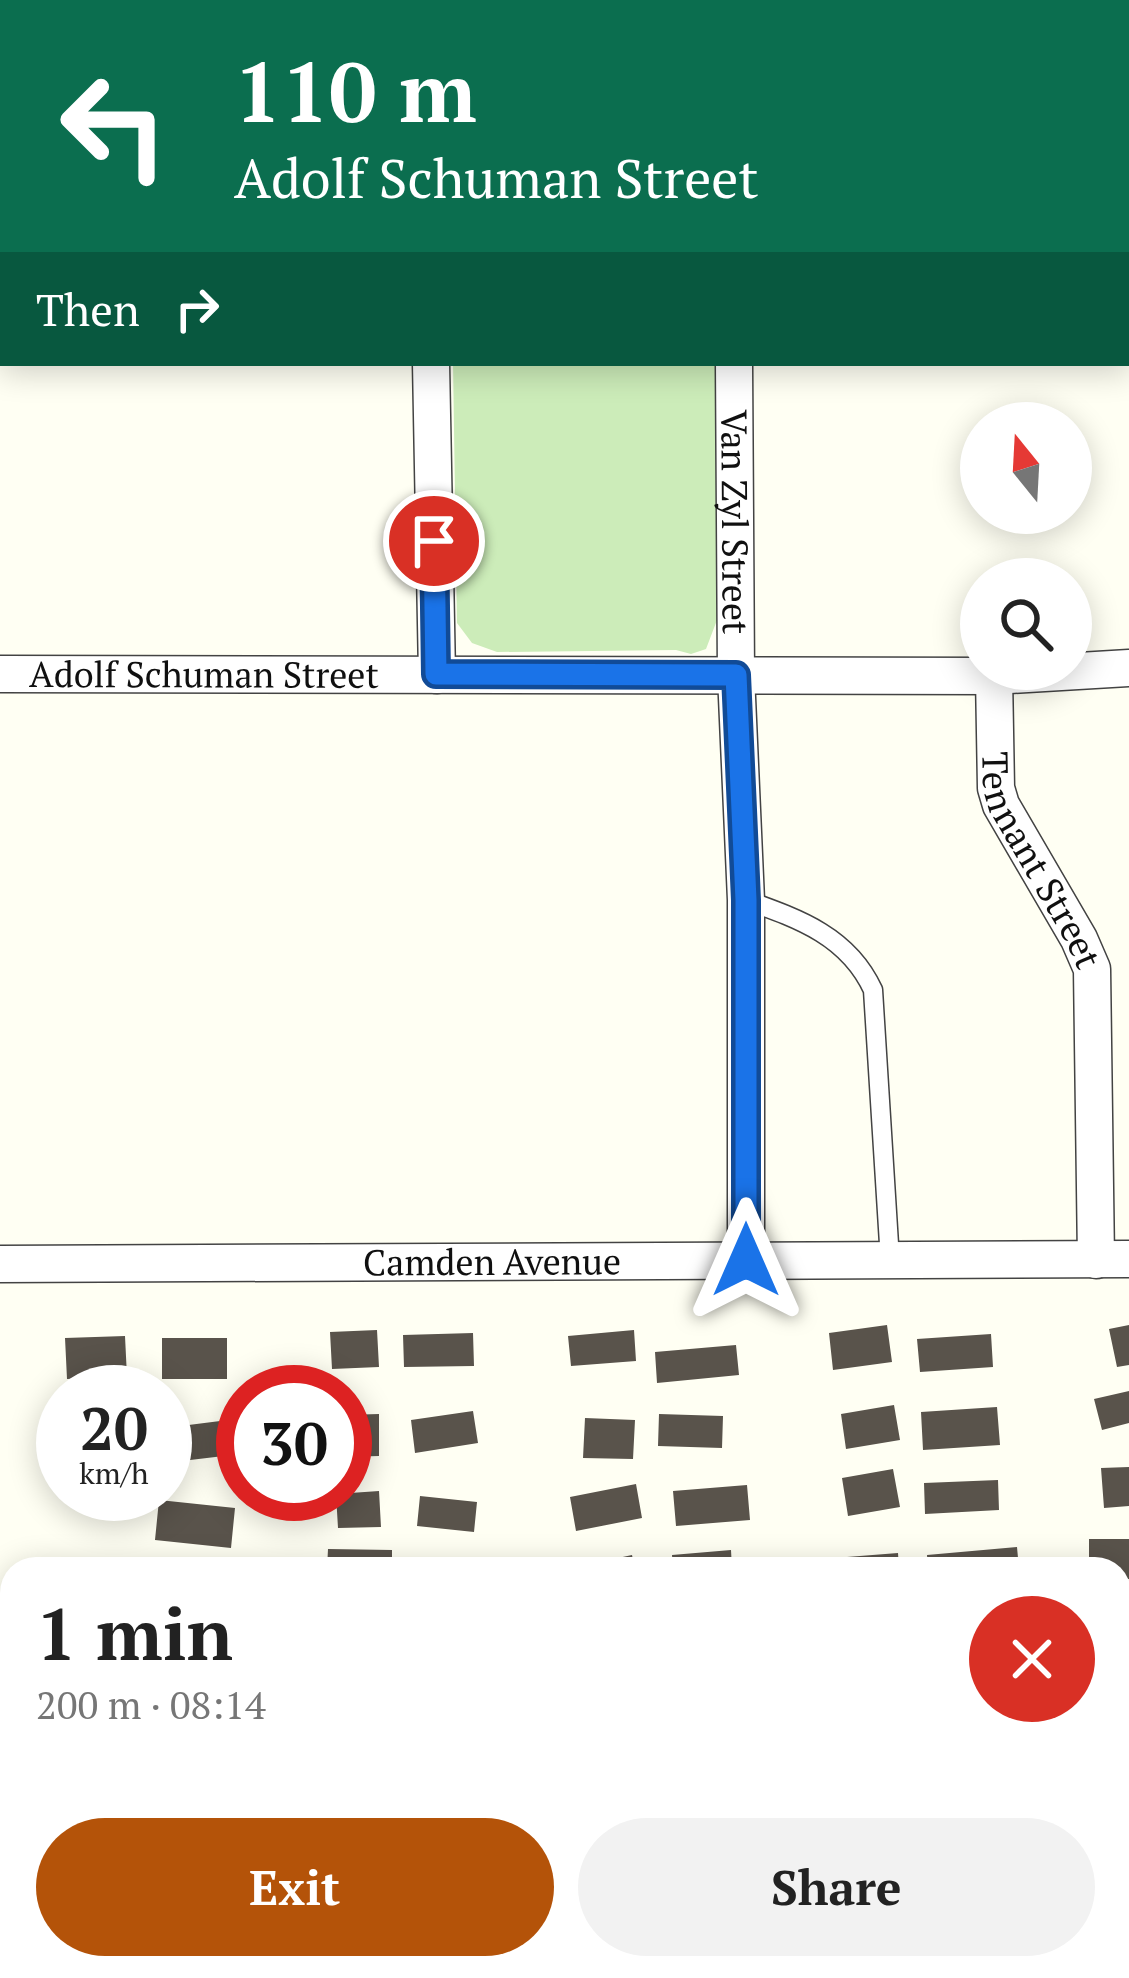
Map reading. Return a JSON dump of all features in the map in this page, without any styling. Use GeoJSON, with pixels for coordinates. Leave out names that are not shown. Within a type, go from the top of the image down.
{"type":"FeatureCollection","features":[{"type":"Feature","properties":{"kind":"street"},"geometry":{"type":"LineString","coordinates":[[431,366],[436,674]]}},
{"type":"Feature","properties":{"kind":"street","name":"Van Zyl Street"},"geometry":{"type":"LineString","coordinates":[[734,366],[736,675],[746,900],[746,1260]]}},
{"type":"Feature","properties":{"kind":"street","name":"Adolf Schuman Street"},"geometry":{"type":"LineString","coordinates":[[1092,670],[1129,668]]}},
{"type":"Feature","properties":{"kind":"street","name":"Adolf Schuman Street"},"geometry":{"type":"LineString","coordinates":[[0,674],[960,676]]}},
{"type":"Feature","properties":{"kind":"street","name":"Tennant Street"},"geometry":{"type":"LineString","coordinates":[[994,690],[995,788],[1092,969],[1113,1259]]}},
{"type":"Feature","properties":{"kind":"street","name":"Camden Avenue"},"geometry":{"type":"LineString","coordinates":[[0,1264],[1113,1259]]}},
{"type":"Feature","properties":{"kind":"lane"},"geometry":{"type":"LineString","coordinates":[[746,900],[810,922],[862,966],[872,990],[890,1260]]}},
{"type":"Feature","properties":{"kind":"green space"},"geometry":{"type":"Polygon","coordinates":[[[453,366],[717,366],[717,620],[706,649],[691,654],[676,650],[497,652],[472,643],[457,623],[453,366]]]}},
{"type":"Feature","properties":{"kind":"building"},"geometry":{"type":"Polygon","coordinates":[[[887,1325],[892,1362],[833,1370],[829,1333],[887,1325]]]}},
{"type":"Feature","properties":{"kind":"building"},"geometry":{"type":"Polygon","coordinates":[[[1129,1325],[1129,1365],[1117,1367],[1109,1329],[1129,1325]]]}},
{"type":"Feature","properties":{"kind":"building"},"geometry":{"type":"Polygon","coordinates":[[[377,1330],[379,1367],[332,1365],[330,1332],[377,1330]]]}},
{"type":"Feature","properties":{"kind":"building"},"geometry":{"type":"Polygon","coordinates":[[[634,1330],[636,1361],[571,1366],[568,1336],[634,1330]]]}},
{"type":"Feature","properties":{"kind":"building"},"geometry":{"type":"Polygon","coordinates":[[[473,1333],[474,1366],[404,1367],[403,1335],[473,1333]]]}},
{"type":"Feature","properties":{"kind":"building"},"geometry":{"type":"Polygon","coordinates":[[[991,1334],[993,1367],[920,1372],[917,1339],[991,1334]]]}},
{"type":"Feature","properties":{"kind":"building"},"geometry":{"type":"Polygon","coordinates":[[[125,1336],[126,1365],[66,1365],[65,1338],[125,1336]]]}},
{"type":"Feature","properties":{"kind":"building"},"geometry":{"type":"Polygon","coordinates":[[[162,1338],[227,1338],[227,1365],[216,1365],[216,1379],[192,1379],[192,1365],[162,1365],[162,1338]]]}},
{"type":"Feature","properties":{"kind":"building"},"geometry":{"type":"Polygon","coordinates":[[[736,1345],[739,1375],[657,1383],[655,1352],[736,1345]]]}},
{"type":"Feature","properties":{"kind":"building"},"geometry":{"type":"Polygon","coordinates":[[[1129,1391],[1129,1423],[1102,1430],[1094,1399],[1129,1391]]]}},
{"type":"Feature","properties":{"kind":"building"},"geometry":{"type":"Polygon","coordinates":[[[894,1405],[900,1440],[846,1449],[841,1414],[894,1405]]]}},
{"type":"Feature","properties":{"kind":"building"},"geometry":{"type":"Polygon","coordinates":[[[997,1407],[1000,1445],[923,1450],[921,1412],[997,1407]]]}},
{"type":"Feature","properties":{"kind":"building"},"geometry":{"type":"Polygon","coordinates":[[[473,1411],[478,1443],[415,1453],[411,1420],[473,1411]]]}},
{"type":"Feature","properties":{"kind":"building"},"geometry":{"type":"Polygon","coordinates":[[[372,1414],[379,1414],[379,1456],[372,1456],[372,1414]]]}},
{"type":"Feature","properties":{"kind":"building"},"geometry":{"type":"Polygon","coordinates":[[[659,1414],[723,1416],[722,1448],[658,1446],[659,1414]]]}},
{"type":"Feature","properties":{"kind":"building"},"geometry":{"type":"Polygon","coordinates":[[[585,1418],[635,1420],[633,1459],[583,1458],[585,1418]]]}},
{"type":"Feature","properties":{"kind":"building"},"geometry":{"type":"Polygon","coordinates":[[[216,1422],[216,1457],[192,1460],[192,1425],[216,1422]]]}},
{"type":"Feature","properties":{"kind":"building"},"geometry":{"type":"Polygon","coordinates":[[[1129,1467],[1129,1506],[1104,1508],[1101,1468],[1129,1467]]]}},
{"type":"Feature","properties":{"kind":"building"},"geometry":{"type":"Polygon","coordinates":[[[893,1469],[900,1507],[848,1516],[842,1478],[893,1469]]]}},
{"type":"Feature","properties":{"kind":"building"},"geometry":{"type":"Polygon","coordinates":[[[998,1480],[999,1510],[925,1514],[924,1483],[998,1480]]]}},
{"type":"Feature","properties":{"kind":"building"},"geometry":{"type":"Polygon","coordinates":[[[636,1484],[642,1518],[576,1531],[570,1497],[636,1484]]]}},
{"type":"Feature","properties":{"kind":"building"},"geometry":{"type":"Polygon","coordinates":[[[747,1485],[750,1520],[676,1526],[673,1491],[747,1485]]]}},
{"type":"Feature","properties":{"kind":"building"},"geometry":{"type":"Polygon","coordinates":[[[372,1491],[379,1491],[381,1527],[338,1528],[338,1521],[372,1521],[372,1491]]]}},
{"type":"Feature","properties":{"kind":"building"},"geometry":{"type":"Polygon","coordinates":[[[420,1496],[477,1502],[474,1532],[417,1526],[420,1496]]]}},
{"type":"Feature","properties":{"kind":"building"},"geometry":{"type":"Polygon","coordinates":[[[192,1503],[216,1506],[216,1521],[234,1521],[231,1548],[155,1540],[157,1521],[192,1521],[192,1503]]]}},
{"type":"Feature","properties":{"kind":"building"},"geometry":{"type":"Polygon","coordinates":[[[1089,1539],[1129,1539],[1129,1557],[1089,1557],[1089,1539]]]}},
{"type":"Feature","properties":{"kind":"building"},"geometry":{"type":"Polygon","coordinates":[[[1017,1547],[1018,1557],[927,1557],[1017,1547]]]}},
{"type":"Feature","properties":{"kind":"building"},"geometry":{"type":"Polygon","coordinates":[[[328,1549],[392,1550],[392,1557],[328,1557],[328,1549]]]}},
{"type":"Feature","properties":{"kind":"building"},"geometry":{"type":"Polygon","coordinates":[[[731,1550],[731,1557],[672,1557],[731,1550]]]}},
{"type":"Feature","properties":{"kind":"building"},"geometry":{"type":"Polygon","coordinates":[[[898,1553],[898,1557],[847,1557],[898,1553]]]}},
{"type":"Feature","properties":{"kind":"route"},"geometry":{"type":"LineString","coordinates":[[434,541],[436,674],[736,675],[746,900],[746,1260]]}}]}
